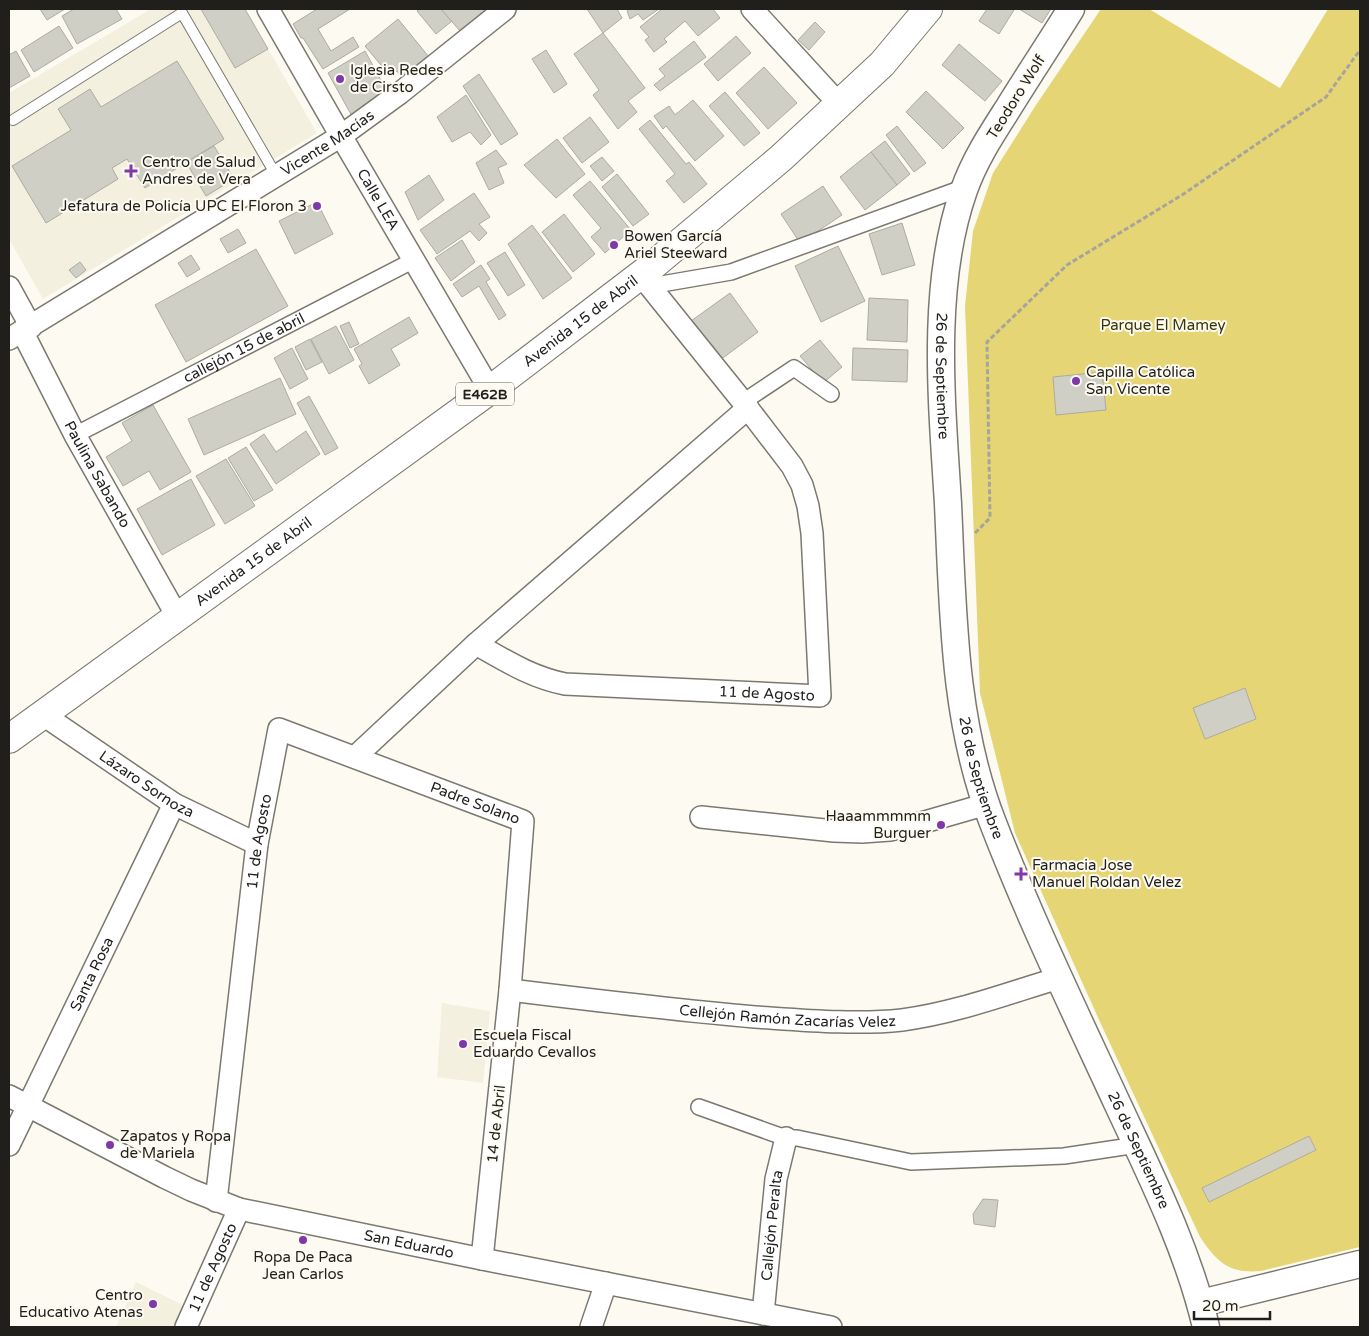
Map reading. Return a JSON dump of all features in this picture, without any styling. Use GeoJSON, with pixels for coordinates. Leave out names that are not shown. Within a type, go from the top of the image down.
{"type":"FeatureCollection","features":[{"type":"Feature","properties":{"kind":"main road","name":"Avenida 15 de Abril"},"geometry":{"type":"LineString","coordinates":[[9,739],[490,390],[645,280],[882,64],[928,9]]}},
{"type":"Feature","properties":{"kind":"street","name":"Calle LEA"},"geometry":{"type":"LineString","coordinates":[[268,9],[490,390]]}},
{"type":"Feature","properties":{"kind":"street","name":"Vicente Macías"},"geometry":{"type":"LineString","coordinates":[[21,332],[341,136],[400,94],[505,9]]}},
{"type":"Feature","properties":{"kind":"street"},"geometry":{"type":"LineString","coordinates":[[752,9],[839,104]]}},
{"type":"Feature","properties":{"kind":"street","name":"Teodoro Wolf"},"geometry":{"type":"LineString","coordinates":[[965,187],[983,148],[1071,9]]}},
{"type":"Feature","properties":{"kind":"street"},"geometry":{"type":"LineString","coordinates":[[645,280],[732,272],[965,187]]}},
{"type":"Feature","properties":{"kind":"street","name":"26 de Septiembre"},"geometry":{"type":"LineString","coordinates":[[965,187],[951,232],[944,288],[942,379],[955,636],[962,700],[973,759],[987,804],[1011,867],[1059,978],[1171,1221],[1188,1264],[1204,1315]]}},
{"type":"Feature","properties":{"kind":"street","name":"callejón 15 de abril"},"geometry":{"type":"LineString","coordinates":[[75,435],[414,260]]}},
{"type":"Feature","properties":{"kind":"street","name":"11 de Agosto"},"geometry":{"type":"LineString","coordinates":[[476,644],[529,673],[545,680],[565,684],[820,696],[812,533],[808,506],[802,486],[792,466],[746,405],[645,280]]}},
{"type":"Feature","properties":{"kind":"street","name":"Paulina Sabando"},"geometry":{"type":"LineString","coordinates":[[9,287],[21,332],[75,435],[177,616]]}},
{"type":"Feature","properties":{"kind":"street"},"geometry":{"type":"LineString","coordinates":[[355,757],[476,644],[746,405],[794,368],[831,394]]}},
{"type":"Feature","properties":{"kind":"street","name":"Lázaro Sornoza"},"geometry":{"type":"LineString","coordinates":[[42,714],[174,804],[257,844]]}},
{"type":"Feature","properties":{"kind":"street","name":"11 de Agosto"},"geometry":{"type":"LineString","coordinates":[[216,1201],[257,844],[279,729],[355,757]]}},
{"type":"Feature","properties":{"kind":"street","name":"Padre Solano"},"geometry":{"type":"LineString","coordinates":[[355,757],[523,821],[510,990]]}},
{"type":"Feature","properties":{"kind":"street","name":"Santa Rosa"},"geometry":{"type":"LineString","coordinates":[[9,1145],[174,804]]}},
{"type":"Feature","properties":{"kind":"street"},"geometry":{"type":"LineString","coordinates":[[701,817],[834,831],[862,832],[890,830],[987,804]]}},
{"type":"Feature","properties":{"kind":"street","name":"Cellejón Ramón Zacarías Velez"},"geometry":{"type":"LineString","coordinates":[[510,990],[682,1011],[809,1021],[865,1021],[901,1020],[936,1014],[1059,978]]}},
{"type":"Feature","properties":{"kind":"street","name":"14 de Abril"},"geometry":{"type":"LineString","coordinates":[[482,1259],[510,990]]}},
{"type":"Feature","properties":{"kind":"street","name":"San Eduardo"},"geometry":{"type":"LineString","coordinates":[[9,1096],[164,1177],[216,1201],[239,1209],[482,1259],[832,1327]]}},
{"type":"Feature","properties":{"kind":"street"},"geometry":{"type":"LineString","coordinates":[[699,1107],[786,1138],[797,1138],[911,1162],[1064,1156],[1137,1145]]}},
{"type":"Feature","properties":{"kind":"street","name":"Callejón Peralta"},"geometry":{"type":"LineString","coordinates":[[763,1314],[776,1180],[786,1138]]}},
{"type":"Feature","properties":{"kind":"street","name":"11 de Agosto"},"geometry":{"type":"LineString","coordinates":[[186,1327],[239,1209]]}},
{"type":"Feature","properties":{"kind":"street"},"geometry":{"type":"LineString","coordinates":[[1204,1315],[1360,1264]]}},
{"type":"Feature","properties":{"kind":"street"},"geometry":{"type":"LineString","coordinates":[[591,1327],[606,1283]]}},
{"type":"Feature","properties":{"kind":"lane"},"geometry":{"type":"LineString","coordinates":[[13,120],[182,13],[276,175]]}},
{"type":"Feature","properties":{"kind":"path"},"geometry":{"type":"LineString","coordinates":[[950,558],[990,518],[987,342],[1067,264],[1182,195],[1326,97],[1360,50]]}},
{"type":"Feature","properties":{"kind":"shaded area","name":"Centro de Salud Andres de Vera"},"geometry":{"type":"Polygon","coordinates":[[[151,9],[201,9],[235,68],[268,49],[317,133],[43,299],[9,239],[9,93],[151,9]]]}},
{"type":"Feature","properties":{"kind":"shaded area","name":"Escuela Fiscal Eduardo Cevallos"},"geometry":{"type":"Polygon","coordinates":[[[442,1003],[490,1011],[483,1083],[437,1077],[442,1003]]]}},
{"type":"Feature","properties":{"kind":"shaded area","name":"Centro Educativo Atenas"},"geometry":{"type":"Polygon","coordinates":[[[136,1282],[185,1306],[175,1327],[116,1327],[136,1282]]]}},
{"type":"Feature","properties":{"kind":"green space","name":"Parque El Mamey"},"geometry":{"type":"Polygon","coordinates":[[[1101,9],[1149,9],[1280,88],[1328,9],[1360,9],[1360,1247],[1261,1271],[1240,1270],[1225,1265],[1218,1260],[1200,1237],[1015,833],[980,693],[965,306],[973,231],[993,173],[1101,9]]]}},
{"type":"Feature","properties":{"kind":"building"},"geometry":{"type":"Polygon","coordinates":[[[40,9],[65,9],[47,20],[40,9]]]}},
{"type":"Feature","properties":{"kind":"building"},"geometry":{"type":"Polygon","coordinates":[[[74,9],[116,9],[122,19],[77,44],[62,16],[74,9]]]}},
{"type":"Feature","properties":{"kind":"building"},"geometry":{"type":"Polygon","coordinates":[[[201,9],[245,9],[268,49],[235,68],[201,9]]]}},
{"type":"Feature","properties":{"kind":"building"},"geometry":{"type":"Polygon","coordinates":[[[317,9],[350,9],[318,29],[331,51],[353,37],[359,47],[323,69],[293,24],[317,9]]]}},
{"type":"Feature","properties":{"kind":"building"},"geometry":{"type":"Polygon","coordinates":[[[420,9],[441,9],[452,21],[436,34],[417,11],[420,9]]]}},
{"type":"Feature","properties":{"kind":"building"},"geometry":{"type":"Polygon","coordinates":[[[441,9],[487,9],[460,31],[441,9]]]}},
{"type":"Feature","properties":{"kind":"building"},"geometry":{"type":"Polygon","coordinates":[[[587,9],[617,9],[622,18],[603,33],[587,9]]]}},
{"type":"Feature","properties":{"kind":"building"},"geometry":{"type":"Polygon","coordinates":[[[630,9],[659,9],[643,20],[638,14],[630,19],[627,11],[630,9]]]}},
{"type":"Feature","properties":{"kind":"building"},"geometry":{"type":"Polygon","coordinates":[[[662,9],[713,9],[720,18],[698,36],[685,21],[664,39],[667,42],[654,52],[645,40],[649,37],[640,27],[662,9]]]}},
{"type":"Feature","properties":{"kind":"building"},"geometry":{"type":"Polygon","coordinates":[[[987,9],[1014,10],[999,34],[979,21],[987,9]]]}},
{"type":"Feature","properties":{"kind":"building"},"geometry":{"type":"Polygon","coordinates":[[[1019,9],[1051,9],[1042,23],[1019,9]]]}},
{"type":"Feature","properties":{"kind":"building"},"geometry":{"type":"Polygon","coordinates":[[[398,19],[429,57],[403,79],[397,71],[390,76],[365,46],[398,19]]]}},
{"type":"Feature","properties":{"kind":"building"},"geometry":{"type":"Polygon","coordinates":[[[815,22],[825,32],[809,50],[798,40],[815,22]]]}},
{"type":"Feature","properties":{"kind":"building"},"geometry":{"type":"Polygon","coordinates":[[[59,26],[73,48],[34,72],[21,50],[59,26]]]}},
{"type":"Feature","properties":{"kind":"building"},"geometry":{"type":"Polygon","coordinates":[[[603,33],[645,88],[628,101],[637,112],[618,129],[593,95],[599,90],[574,54],[603,33]]]}},
{"type":"Feature","properties":{"kind":"building"},"geometry":{"type":"Polygon","coordinates":[[[736,36],[751,53],[718,81],[704,64],[736,36]]]}},
{"type":"Feature","properties":{"kind":"building"},"geometry":{"type":"Polygon","coordinates":[[[694,41],[706,57],[660,91],[654,85],[665,76],[659,69],[694,41]]]}},
{"type":"Feature","properties":{"kind":"building"},"geometry":{"type":"Polygon","coordinates":[[[959,44],[1002,81],[985,101],[942,65],[959,44]]]}},
{"type":"Feature","properties":{"kind":"building"},"geometry":{"type":"Polygon","coordinates":[[[546,50],[567,84],[554,93],[532,59],[546,50]]]}},
{"type":"Feature","properties":{"kind":"building"},"geometry":{"type":"Polygon","coordinates":[[[16,51],[30,76],[9,88],[9,55],[16,51]]]}},
{"type":"Feature","properties":{"kind":"building"},"geometry":{"type":"Polygon","coordinates":[[[365,51],[387,91],[353,118],[328,73],[365,51]]]}},
{"type":"Feature","properties":{"kind":"building"},"geometry":{"type":"Polygon","coordinates":[[[177,61],[224,139],[145,188],[127,159],[112,168],[118,179],[46,223],[12,166],[71,130],[58,109],[90,89],[101,107],[177,61]]]}},
{"type":"Feature","properties":{"kind":"building"},"geometry":{"type":"Polygon","coordinates":[[[764,67],[797,103],[768,129],[736,93],[764,67]]]}},
{"type":"Feature","properties":{"kind":"building"},"geometry":{"type":"Polygon","coordinates":[[[479,74],[518,134],[501,145],[463,86],[479,74]]]}},
{"type":"Feature","properties":{"kind":"building"},"geometry":{"type":"Polygon","coordinates":[[[926,91],[964,128],[943,149],[906,112],[926,91]]]}},
{"type":"Feature","properties":{"kind":"building"},"geometry":{"type":"Polygon","coordinates":[[[725,92],[760,133],[744,146],[709,106],[725,92]]]}},
{"type":"Feature","properties":{"kind":"building"},"geometry":{"type":"Polygon","coordinates":[[[466,95],[491,135],[481,145],[470,132],[452,142],[437,117],[466,95]]]}},
{"type":"Feature","properties":{"kind":"building"},"geometry":{"type":"Polygon","coordinates":[[[693,100],[724,136],[695,161],[666,126],[663,129],[654,116],[669,106],[675,115],[693,100]]]}},
{"type":"Feature","properties":{"kind":"building"},"geometry":{"type":"Polygon","coordinates":[[[590,117],[609,142],[582,163],[563,138],[590,117]]]}},
{"type":"Feature","properties":{"kind":"building"},"geometry":{"type":"Polygon","coordinates":[[[650,120],[686,164],[689,162],[707,184],[684,203],[666,181],[675,174],[639,129],[650,120]]]}},
{"type":"Feature","properties":{"kind":"building"},"geometry":{"type":"Polygon","coordinates":[[[897,126],[926,163],[914,172],[886,135],[897,126]]]}},
{"type":"Feature","properties":{"kind":"building"},"geometry":{"type":"Polygon","coordinates":[[[557,139],[585,174],[556,198],[524,165],[557,139]]]}},
{"type":"Feature","properties":{"kind":"building"},"geometry":{"type":"Polygon","coordinates":[[[885,141],[910,174],[897,185],[871,152],[885,141]]]}},
{"type":"Feature","properties":{"kind":"building"},"geometry":{"type":"Polygon","coordinates":[[[214,146],[234,179],[206,196],[186,162],[214,146]]]}},
{"type":"Feature","properties":{"kind":"building"},"geometry":{"type":"Polygon","coordinates":[[[496,150],[507,164],[498,168],[504,183],[489,190],[476,163],[496,150]]]}},
{"type":"Feature","properties":{"kind":"building"},"geometry":{"type":"Polygon","coordinates":[[[871,152],[897,185],[865,210],[840,177],[871,152]]]}},
{"type":"Feature","properties":{"kind":"building"},"geometry":{"type":"Polygon","coordinates":[[[602,157],[614,171],[602,181],[590,166],[602,157]]]}},
{"type":"Feature","properties":{"kind":"building"},"geometry":{"type":"Polygon","coordinates":[[[617,174],[649,214],[633,226],[602,187],[617,174]]]}},
{"type":"Feature","properties":{"kind":"building"},"geometry":{"type":"Polygon","coordinates":[[[429,175],[444,200],[418,220],[405,192],[429,175]]]}},
{"type":"Feature","properties":{"kind":"building"},"geometry":{"type":"Polygon","coordinates":[[[590,181],[631,230],[605,253],[591,237],[601,228],[573,195],[590,181]]]}},
{"type":"Feature","properties":{"kind":"building"},"geometry":{"type":"Polygon","coordinates":[[[823,186],[842,215],[800,243],[781,214],[823,186]]]}},
{"type":"Feature","properties":{"kind":"building"},"geometry":{"type":"Polygon","coordinates":[[[474,193],[490,217],[479,224],[487,233],[479,241],[470,231],[437,254],[420,230],[474,193]]]}},
{"type":"Feature","properties":{"kind":"building"},"geometry":{"type":"Polygon","coordinates":[[[317,202],[333,234],[295,254],[279,221],[317,202]]]}},
{"type":"Feature","properties":{"kind":"building"},"geometry":{"type":"Polygon","coordinates":[[[564,214],[595,254],[573,272],[542,232],[564,214]]]}},
{"type":"Feature","properties":{"kind":"building"},"geometry":{"type":"Polygon","coordinates":[[[902,223],[915,265],[882,275],[869,234],[902,223]]]}},
{"type":"Feature","properties":{"kind":"building"},"geometry":{"type":"Polygon","coordinates":[[[532,225],[572,278],[543,299],[508,244],[532,225]]]}},
{"type":"Feature","properties":{"kind":"building"},"geometry":{"type":"Polygon","coordinates":[[[238,229],[246,243],[228,253],[220,239],[238,229]]]}},
{"type":"Feature","properties":{"kind":"building"},"geometry":{"type":"Polygon","coordinates":[[[462,240],[475,262],[451,281],[435,258],[462,240]]]}},
{"type":"Feature","properties":{"kind":"building"},"geometry":{"type":"Polygon","coordinates":[[[838,246],[865,301],[821,322],[795,266],[838,246]]]}},
{"type":"Feature","properties":{"kind":"building"},"geometry":{"type":"Polygon","coordinates":[[[256,249],[288,306],[186,362],[155,305],[256,249]]]}},
{"type":"Feature","properties":{"kind":"building"},"geometry":{"type":"Polygon","coordinates":[[[505,252],[525,285],[508,296],[487,263],[505,252]]]}},
{"type":"Feature","properties":{"kind":"building"},"geometry":{"type":"Polygon","coordinates":[[[191,255],[200,269],[187,277],[178,263],[191,255]]]}},
{"type":"Feature","properties":{"kind":"building"},"geometry":{"type":"Polygon","coordinates":[[[80,262],[86,270],[76,278],[69,270],[80,262]]]}},
{"type":"Feature","properties":{"kind":"building"},"geometry":{"type":"Polygon","coordinates":[[[481,265],[490,279],[486,282],[506,315],[499,320],[479,286],[462,297],[453,284],[481,265]]]}},
{"type":"Feature","properties":{"kind":"building"},"geometry":{"type":"Polygon","coordinates":[[[730,293],[758,332],[720,360],[691,321],[730,293]]]}},
{"type":"Feature","properties":{"kind":"building"},"geometry":{"type":"Polygon","coordinates":[[[869,298],[908,300],[907,342],[867,340],[869,298]]]}},
{"type":"Feature","properties":{"kind":"building"},"geometry":{"type":"Polygon","coordinates":[[[409,317],[418,333],[391,349],[400,365],[369,384],[359,366],[362,364],[354,349],[409,317]]]}},
{"type":"Feature","properties":{"kind":"building"},"geometry":{"type":"Polygon","coordinates":[[[349,322],[359,344],[350,348],[340,326],[349,322]]]}},
{"type":"Feature","properties":{"kind":"building"},"geometry":{"type":"Polygon","coordinates":[[[336,326],[354,360],[329,374],[311,339],[336,326]]]}},
{"type":"Feature","properties":{"kind":"building"},"geometry":{"type":"Polygon","coordinates":[[[310,339],[322,362],[306,370],[295,347],[310,339]]]}},
{"type":"Feature","properties":{"kind":"building"},"geometry":{"type":"Polygon","coordinates":[[[820,340],[842,367],[823,383],[800,356],[820,340]]]}},
{"type":"Feature","properties":{"kind":"building"},"geometry":{"type":"Polygon","coordinates":[[[292,348],[308,379],[290,389],[274,358],[292,348]]]}},
{"type":"Feature","properties":{"kind":"building"},"geometry":{"type":"Polygon","coordinates":[[[853,348],[908,350],[907,382],[852,380],[853,348]]]}},
{"type":"Feature","properties":{"kind":"building"},"geometry":{"type":"Polygon","coordinates":[[[1102,372],[1106,410],[1056,415],[1053,377],[1102,372]]]}},
{"type":"Feature","properties":{"kind":"building"},"geometry":{"type":"Polygon","coordinates":[[[280,378],[296,414],[204,455],[188,419],[280,378]]]}},
{"type":"Feature","properties":{"kind":"building"},"geometry":{"type":"Polygon","coordinates":[[[309,396],[338,448],[325,455],[297,403],[309,396]]]}},
{"type":"Feature","properties":{"kind":"building"},"geometry":{"type":"Polygon","coordinates":[[[153,405],[191,472],[160,490],[149,471],[123,486],[106,457],[132,441],[122,423],[153,405]]]}},
{"type":"Feature","properties":{"kind":"building"},"geometry":{"type":"Polygon","coordinates":[[[306,431],[320,454],[276,484],[250,444],[264,434],[276,452],[306,431]]]}},
{"type":"Feature","properties":{"kind":"building"},"geometry":{"type":"Polygon","coordinates":[[[246,447],[273,490],[254,501],[228,458],[246,447]]]}},
{"type":"Feature","properties":{"kind":"building"},"geometry":{"type":"Polygon","coordinates":[[[226,459],[255,506],[225,524],[196,476],[226,459]]]}},
{"type":"Feature","properties":{"kind":"building"},"geometry":{"type":"Polygon","coordinates":[[[191,479],[215,525],[162,555],[137,509],[191,479]]]}},
{"type":"Feature","properties":{"kind":"building"},"geometry":{"type":"Polygon","coordinates":[[[1245,688],[1256,719],[1205,739],[1193,708],[1245,688]]]}},
{"type":"Feature","properties":{"kind":"building"},"geometry":{"type":"Polygon","coordinates":[[[1309,1136],[1316,1150],[1209,1202],[1202,1188],[1309,1136]]]}},
{"type":"Feature","properties":{"kind":"building"},"geometry":{"type":"Polygon","coordinates":[[[983,1199],[998,1200],[995,1227],[974,1224],[973,1214],[983,1199]]]}},
{"type":"Feature","properties":{"kind":"place","name":"Iglesia Redes de Cirsto"},"geometry":{"type":"Point","coordinates":[340,79]}},
{"type":"Feature","properties":{"kind":"place","name":"Centro de Salud Andres de Vera"},"geometry":{"type":"Point","coordinates":[131,171]}},
{"type":"Feature","properties":{"kind":"place","name":"Jefatura de Policía UPC El Floron 3"},"geometry":{"type":"Point","coordinates":[317,206]}},
{"type":"Feature","properties":{"kind":"place","name":"Bowen García Ariel Steeward"},"geometry":{"type":"Point","coordinates":[614,245]}},
{"type":"Feature","properties":{"kind":"place","name":"Capilla Católica San Vicente"},"geometry":{"type":"Point","coordinates":[1076,381]}},
{"type":"Feature","properties":{"kind":"place","name":"Haaammmmm Burguer"},"geometry":{"type":"Point","coordinates":[941,825]}},
{"type":"Feature","properties":{"kind":"place","name":"Farmacia Jose Manuel Roldan Velez"},"geometry":{"type":"Point","coordinates":[1021,874]}},
{"type":"Feature","properties":{"kind":"place","name":"Escuela Fiscal Eduardo Cevallos"},"geometry":{"type":"Point","coordinates":[463,1044]}},
{"type":"Feature","properties":{"kind":"place","name":"Zapatos y Ropa de Mariela"},"geometry":{"type":"Point","coordinates":[110,1145]}},
{"type":"Feature","properties":{"kind":"place","name":"Ropa De Paca Jean Carlos"},"geometry":{"type":"Point","coordinates":[303,1240]}},
{"type":"Feature","properties":{"kind":"place","name":"Centro Educativo Atenas"},"geometry":{"type":"Point","coordinates":[153,1304]}}]}
